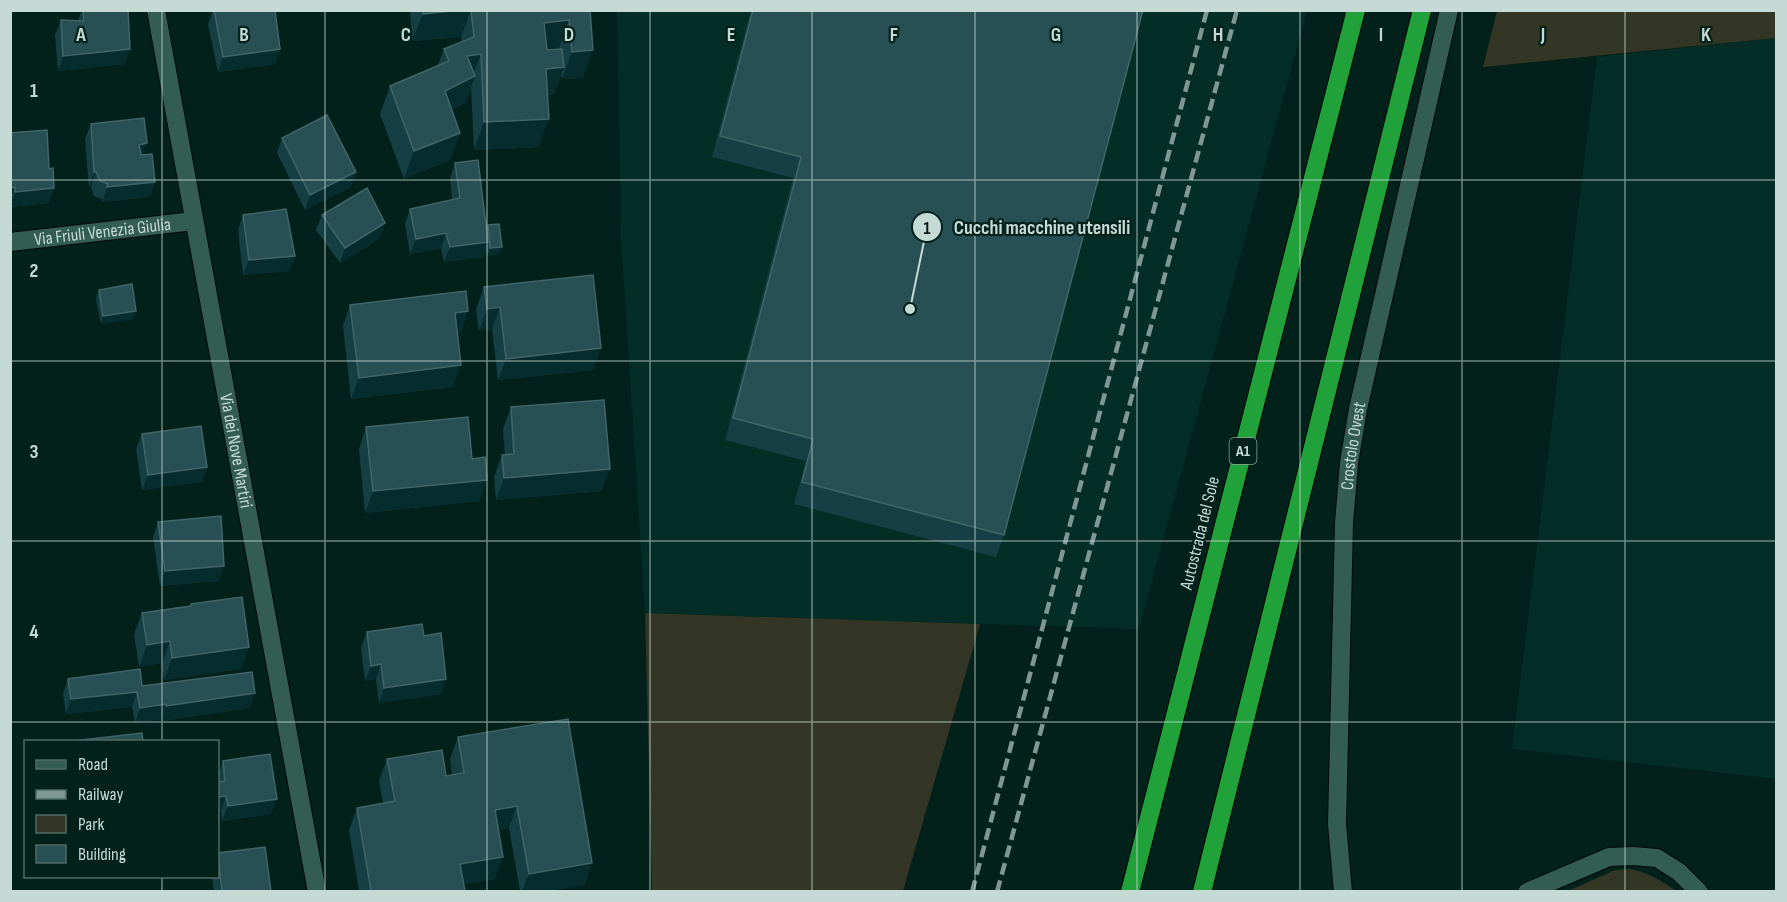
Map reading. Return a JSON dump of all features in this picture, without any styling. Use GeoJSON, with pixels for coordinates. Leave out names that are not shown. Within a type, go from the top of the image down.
{"type":"FeatureCollection","features":[{"type":"Feature","properties":{"kind":"highway","name":"Autostrada del Sole"},"geometry":{"type":"LineString","coordinates":[[1130,891],[1356,10]]}},
{"type":"Feature","properties":{"kind":"highway"},"geometry":{"type":"LineString","coordinates":[[1202,891],[1422,10]]}},
{"type":"Feature","properties":{"kind":"street","name":"Via dei Nove Martiri"},"geometry":{"type":"LineString","coordinates":[[156,10],[317,891]]}},
{"type":"Feature","properties":{"kind":"street","name":"Crostolo Ovest"},"geometry":{"type":"LineString","coordinates":[[1343,891],[1337,824],[1344,523],[1349,464],[1358,409],[1449,10]]}},
{"type":"Feature","properties":{"kind":"street","name":"Via Friuli Venezia Giulia"},"geometry":{"type":"LineString","coordinates":[[10,242],[194,221]]}},
{"type":"Feature","properties":{"kind":"street"},"geometry":{"type":"LineString","coordinates":[[1527,891],[1609,857],[1633,856],[1657,858],[1679,872],[1700,891]]}},
{"type":"Feature","properties":{"kind":"shaded area"},"geometry":{"type":"Polygon","coordinates":[[[617,11],[1307,11],[1139,629],[645,613],[621,239],[617,11]]]}},
{"type":"Feature","properties":{"kind":"shaded area"},"geometry":{"type":"Polygon","coordinates":[[[1776,38],[1776,779],[1512,749],[1597,57],[1776,38]]]}},
{"type":"Feature","properties":{"kind":"green space"},"geometry":{"type":"Polygon","coordinates":[[[1497,11],[1776,11],[1776,38],[1483,67],[1497,11]]]}},
{"type":"Feature","properties":{"kind":"green space"},"geometry":{"type":"Polygon","coordinates":[[[645,613],[980,624],[903,891],[652,891],[645,613]]]}},
{"type":"Feature","properties":{"kind":"green space"},"geometry":{"type":"Polygon","coordinates":[[[1631,869],[1655,877],[1676,891],[1568,891],[1615,870],[1631,869]]]}},
{"type":"Feature","properties":{"kind":"building"},"geometry":{"type":"Polygon","coordinates":[[[83,10],[128,10],[130,49],[63,56],[61,20],[84,21],[83,10]]]}},
{"type":"Feature","properties":{"kind":"building"},"geometry":{"type":"Polygon","coordinates":[[[214,10],[275,10],[280,49],[223,57],[214,10]]]}},
{"type":"Feature","properties":{"kind":"building"},"geometry":{"type":"Polygon","coordinates":[[[422,10],[462,10],[423,14],[422,10]]]}},
{"type":"Feature","properties":{"kind":"building"},"geometry":{"type":"Polygon","coordinates":[[[471,10],[590,10],[593,50],[572,52],[569,20],[544,23],[547,50],[562,49],[564,67],[546,69],[549,119],[484,122],[481,54],[467,56],[475,76],[445,91],[460,133],[414,151],[390,86],[449,61],[444,49],[474,37],[471,10]]]}},
{"type":"Feature","properties":{"kind":"building"},"geometry":{"type":"Polygon","coordinates":[[[753,10],[1143,10],[1004,535],[802,482],[813,439],[733,418],[801,157],[720,136],[753,10]]]}},
{"type":"Feature","properties":{"kind":"building"},"geometry":{"type":"Polygon","coordinates":[[[327,115],[356,172],[310,195],[282,138],[327,115]]]}},
{"type":"Feature","properties":{"kind":"building"},"geometry":{"type":"Polygon","coordinates":[[[144,118],[147,143],[139,145],[141,155],[152,154],[155,182],[107,187],[108,184],[100,181],[94,172],[91,124],[144,118]]]}},
{"type":"Feature","properties":{"kind":"building"},"geometry":{"type":"Polygon","coordinates":[[[47,130],[49,169],[53,168],[54,188],[15,192],[15,187],[10,188],[10,133],[47,130]]]}},
{"type":"Feature","properties":{"kind":"building"},"geometry":{"type":"Polygon","coordinates":[[[478,160],[488,242],[450,247],[446,233],[416,239],[410,209],[460,198],[455,163],[478,160]]]}},
{"type":"Feature","properties":{"kind":"building"},"geometry":{"type":"Polygon","coordinates":[[[367,188],[385,223],[345,248],[322,215],[367,188]]]}},
{"type":"Feature","properties":{"kind":"building"},"geometry":{"type":"Polygon","coordinates":[[[286,209],[295,256],[249,260],[243,215],[286,209]]]}},
{"type":"Feature","properties":{"kind":"building"},"geometry":{"type":"Polygon","coordinates":[[[499,224],[502,247],[490,248],[488,225],[499,224]]]}},
{"type":"Feature","properties":{"kind":"building"},"geometry":{"type":"Polygon","coordinates":[[[593,275],[601,348],[506,359],[500,307],[487,309],[484,287],[593,275]]]}},
{"type":"Feature","properties":{"kind":"building"},"geometry":{"type":"Polygon","coordinates":[[[132,284],[136,311],[103,316],[99,290],[132,284]]]}},
{"type":"Feature","properties":{"kind":"building"},"geometry":{"type":"Polygon","coordinates":[[[466,291],[468,311],[455,313],[461,365],[359,378],[350,305],[466,291]]]}},
{"type":"Feature","properties":{"kind":"building"},"geometry":{"type":"Polygon","coordinates":[[[604,400],[610,469],[504,478],[502,455],[514,454],[511,407],[604,400]]]}},
{"type":"Feature","properties":{"kind":"building"},"geometry":{"type":"Polygon","coordinates":[[[468,417],[472,459],[485,457],[487,480],[373,491],[366,427],[468,417]]]}},
{"type":"Feature","properties":{"kind":"building"},"geometry":{"type":"Polygon","coordinates":[[[201,426],[207,467],[148,475],[142,434],[201,426]]]}},
{"type":"Feature","properties":{"kind":"building"},"geometry":{"type":"Polygon","coordinates":[[[221,516],[224,566],[165,571],[158,522],[221,516]]]}},
{"type":"Feature","properties":{"kind":"building"},"geometry":{"type":"Polygon","coordinates":[[[242,597],[249,647],[172,658],[170,641],[147,645],[142,613],[242,597]]]}},
{"type":"Feature","properties":{"kind":"building"},"geometry":{"type":"Polygon","coordinates":[[[422,624],[424,636],[441,633],[446,679],[384,688],[381,664],[371,666],[367,632],[422,624]]]}},
{"type":"Feature","properties":{"kind":"building"},"geometry":{"type":"Polygon","coordinates":[[[140,669],[142,686],[252,672],[255,693],[140,708],[137,692],[71,699],[68,679],[140,669]]]}},
{"type":"Feature","properties":{"kind":"building"},"geometry":{"type":"Polygon","coordinates":[[[568,719],[592,863],[529,874],[517,806],[495,810],[503,857],[460,864],[465,891],[371,891],[357,808],[395,801],[387,759],[442,750],[446,776],[464,773],[458,737],[568,719]]]}},
{"type":"Feature","properties":{"kind":"building"},"geometry":{"type":"Polygon","coordinates":[[[142,733],[143,740],[82,740],[142,733]]]}},
{"type":"Feature","properties":{"kind":"building"},"geometry":{"type":"Polygon","coordinates":[[[270,754],[277,799],[228,806],[226,796],[219,797],[219,782],[225,781],[223,761],[270,754]]]}},
{"type":"Feature","properties":{"kind":"building"},"geometry":{"type":"Polygon","coordinates":[[[265,847],[271,891],[222,891],[219,853],[265,847]]]}},
{"type":"Feature","properties":{"kind":"railway"},"geometry":{"type":"LineString","coordinates":[[972,892],[1207,10]]}},
{"type":"Feature","properties":{"kind":"railway"},"geometry":{"type":"LineString","coordinates":[[997,892],[1237,10]]}},
{"type":"Feature","properties":{"kind":"place","name":"Cucchi macchine utensili"},"geometry":{"type":"Point","coordinates":[910,309]}}]}
